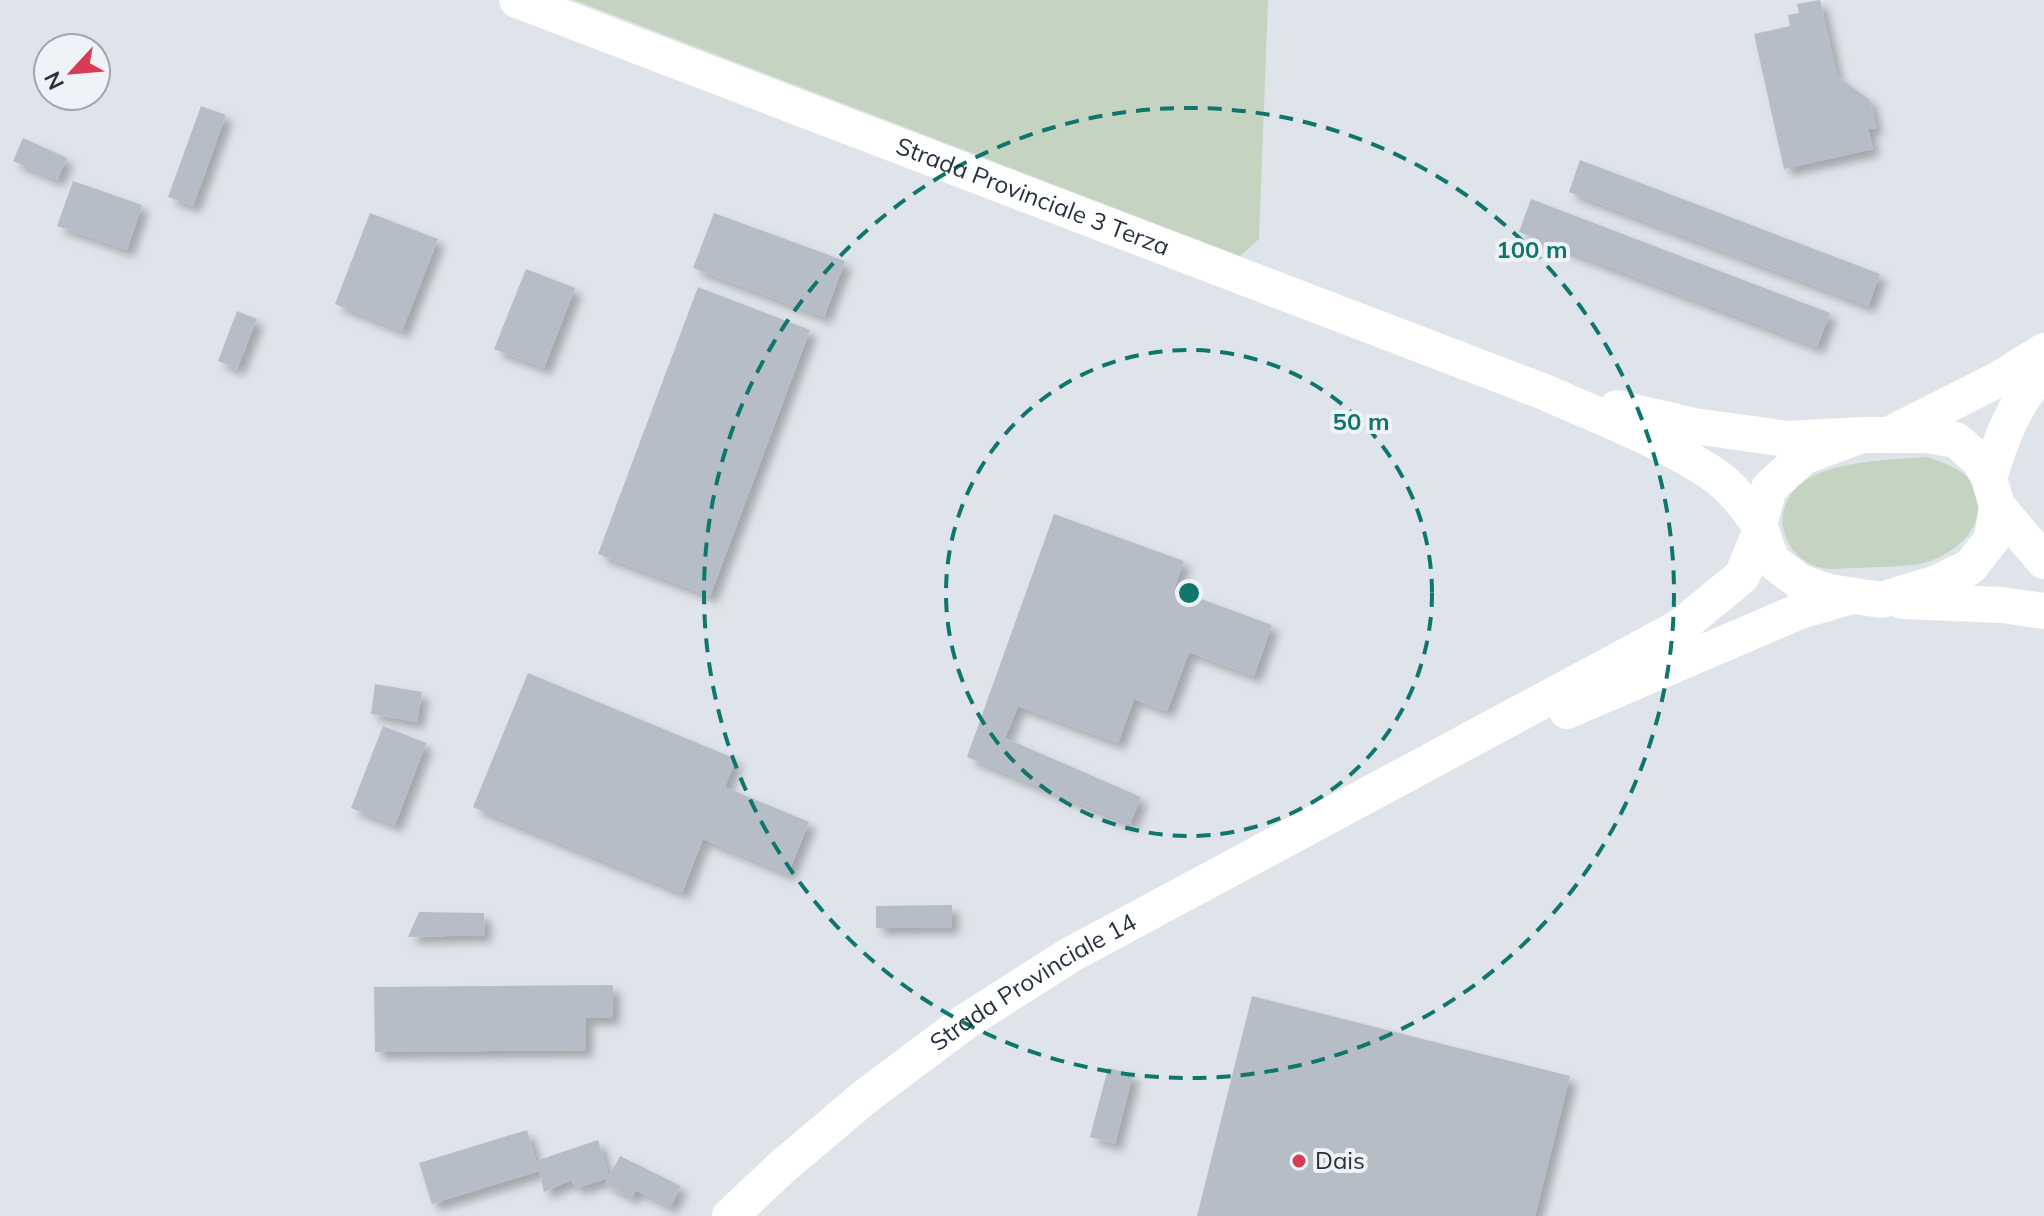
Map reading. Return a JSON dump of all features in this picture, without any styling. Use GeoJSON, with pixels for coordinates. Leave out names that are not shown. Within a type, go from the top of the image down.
{"type":"FeatureCollection","features":[{"type":"Feature","properties":{"kind":"main road","name":"Strada Provinciale 3 Terza"},"geometry":{"type":"LineString","coordinates":[[517,0],[1547,393]]}},
{"type":"Feature","properties":{"kind":"main road"},"geometry":{"type":"LineString","coordinates":[[1366,795],[1680,627],[1742,576],[1760,527],[1769,488],[1803,457],[1874,435],[1999,379],[2044,351]]}},
{"type":"Feature","properties":{"kind":"main road"},"geometry":{"type":"LineString","coordinates":[[1366,795],[1800,611],[1937,583],[1970,567],[1992,539],[1993,492],[2000,442],[2026,390],[2044,371]]}},
{"type":"Feature","properties":{"kind":"main road"},"geometry":{"type":"LineString","coordinates":[[1547,393],[1694,426],[1787,439],[1927,435],[1956,440],[1980,461],[1993,492],[2044,561]]}},
{"type":"Feature","properties":{"kind":"main road"},"geometry":{"type":"LineString","coordinates":[[1547,393],[1650,440],[1714,475],[1740,498],[1760,527],[1771,560],[1800,582],[1829,592],[1868,598],[2002,605],[2044,611]]}},
{"type":"Feature","properties":{"kind":"main road","name":"Strada Provinciale 14"},"geometry":{"type":"LineString","coordinates":[[730,1216],[866,1096],[965,1022],[1070,955],[1366,795]]}},
{"type":"Feature","properties":{"kind":"green space"},"geometry":{"type":"Polygon","coordinates":[[[574,0],[1268,0],[1259,239],[1240,256],[574,0]]]}},
{"type":"Feature","properties":{"kind":"green space"},"geometry":{"type":"Polygon","coordinates":[[[1927,457],[1961,472],[1971,482],[1976,494],[1976,519],[1966,538],[1957,546],[1938,558],[1919,564],[1836,569],[1805,561],[1794,551],[1786,538],[1784,509],[1803,482],[1846,465],[1927,457]]]}},
{"type":"Feature","properties":{"kind":"building"},"geometry":{"type":"Polygon","coordinates":[[[1820,0],[1837,76],[1870,100],[1876,128],[1868,129],[1873,149],[1784,169],[1754,34],[1790,26],[1788,15],[1799,13],[1797,4],[1820,0]]]}},
{"type":"Feature","properties":{"kind":"building"},"geometry":{"type":"Polygon","coordinates":[[[201,106],[226,115],[193,206],[168,197],[201,106]]]}},
{"type":"Feature","properties":{"kind":"building"},"geometry":{"type":"Polygon","coordinates":[[[23,138],[67,158],[57,180],[13,161],[23,138]]]}},
{"type":"Feature","properties":{"kind":"building"},"geometry":{"type":"Polygon","coordinates":[[[1580,160],[1880,274],[1868,306],[1569,192],[1580,160]]]}},
{"type":"Feature","properties":{"kind":"building"},"geometry":{"type":"Polygon","coordinates":[[[73,181],[142,205],[127,250],[57,226],[73,181]]]}},
{"type":"Feature","properties":{"kind":"building"},"geometry":{"type":"Polygon","coordinates":[[[1531,199],[1830,313],[1817,347],[1519,232],[1531,199]]]}},
{"type":"Feature","properties":{"kind":"building"},"geometry":{"type":"Polygon","coordinates":[[[370,213],[438,239],[402,331],[335,304],[370,213]]]}},
{"type":"Feature","properties":{"kind":"building"},"geometry":{"type":"Polygon","coordinates":[[[714,213],[845,261],[824,317],[693,268],[714,213]]]}},
{"type":"Feature","properties":{"kind":"building"},"geometry":{"type":"Polygon","coordinates":[[[526,269],[575,288],[544,368],[494,349],[526,269]]]}},
{"type":"Feature","properties":{"kind":"building"},"geometry":{"type":"Polygon","coordinates":[[[698,287],[810,330],[710,596],[598,554],[698,287]]]}},
{"type":"Feature","properties":{"kind":"building"},"geometry":{"type":"Polygon","coordinates":[[[237,311],[257,319],[237,369],[218,361],[237,311]]]}},
{"type":"Feature","properties":{"kind":"building"},"geometry":{"type":"Polygon","coordinates":[[[1054,514],[1184,561],[1174,589],[1272,625],[1254,676],[1189,652],[1167,711],[1134,699],[1118,743],[1018,706],[1005,738],[1141,797],[1130,824],[967,757],[1054,514]]]}},
{"type":"Feature","properties":{"kind":"building"},"geometry":{"type":"Polygon","coordinates":[[[528,673],[736,759],[725,787],[809,822],[788,874],[703,839],[682,893],[473,807],[528,673]]]}},
{"type":"Feature","properties":{"kind":"building"},"geometry":{"type":"Polygon","coordinates":[[[375,684],[422,692],[417,722],[371,714],[375,684]]]}},
{"type":"Feature","properties":{"kind":"building"},"geometry":{"type":"Polygon","coordinates":[[[383,726],[426,743],[395,825],[351,808],[383,726]]]}},
{"type":"Feature","properties":{"kind":"building"},"geometry":{"type":"Polygon","coordinates":[[[952,905],[952,927],[876,928],[876,906],[952,905]]]}},
{"type":"Feature","properties":{"kind":"building"},"geometry":{"type":"Polygon","coordinates":[[[419,912],[484,913],[485,935],[408,937],[419,912]]]}},
{"type":"Feature","properties":{"kind":"building"},"geometry":{"type":"Polygon","coordinates":[[[613,985],[613,1018],[586,1018],[586,1050],[375,1052],[374,987],[613,985]]]}},
{"type":"Feature","properties":{"kind":"building"},"geometry":{"type":"Polygon","coordinates":[[[1252,996],[1570,1076],[1535,1216],[1197,1216],[1252,996]]]}},
{"type":"Feature","properties":{"kind":"building"},"geometry":{"type":"Polygon","coordinates":[[[1108,1068],[1133,1074],[1115,1144],[1090,1137],[1108,1068]]]}},
{"type":"Feature","properties":{"kind":"building"},"geometry":{"type":"Polygon","coordinates":[[[527,1130],[536,1161],[598,1140],[609,1178],[576,1188],[571,1180],[544,1192],[539,1171],[432,1204],[419,1163],[527,1130]]]}},
{"type":"Feature","properties":{"kind":"building"},"geometry":{"type":"Polygon","coordinates":[[[620,1156],[681,1186],[670,1207],[636,1190],[632,1198],[605,1184],[620,1156]]]}},
{"type":"Feature","properties":{"kind":"place","name":"Dais"},"geometry":{"type":"Point","coordinates":[1299,1161]}}]}
